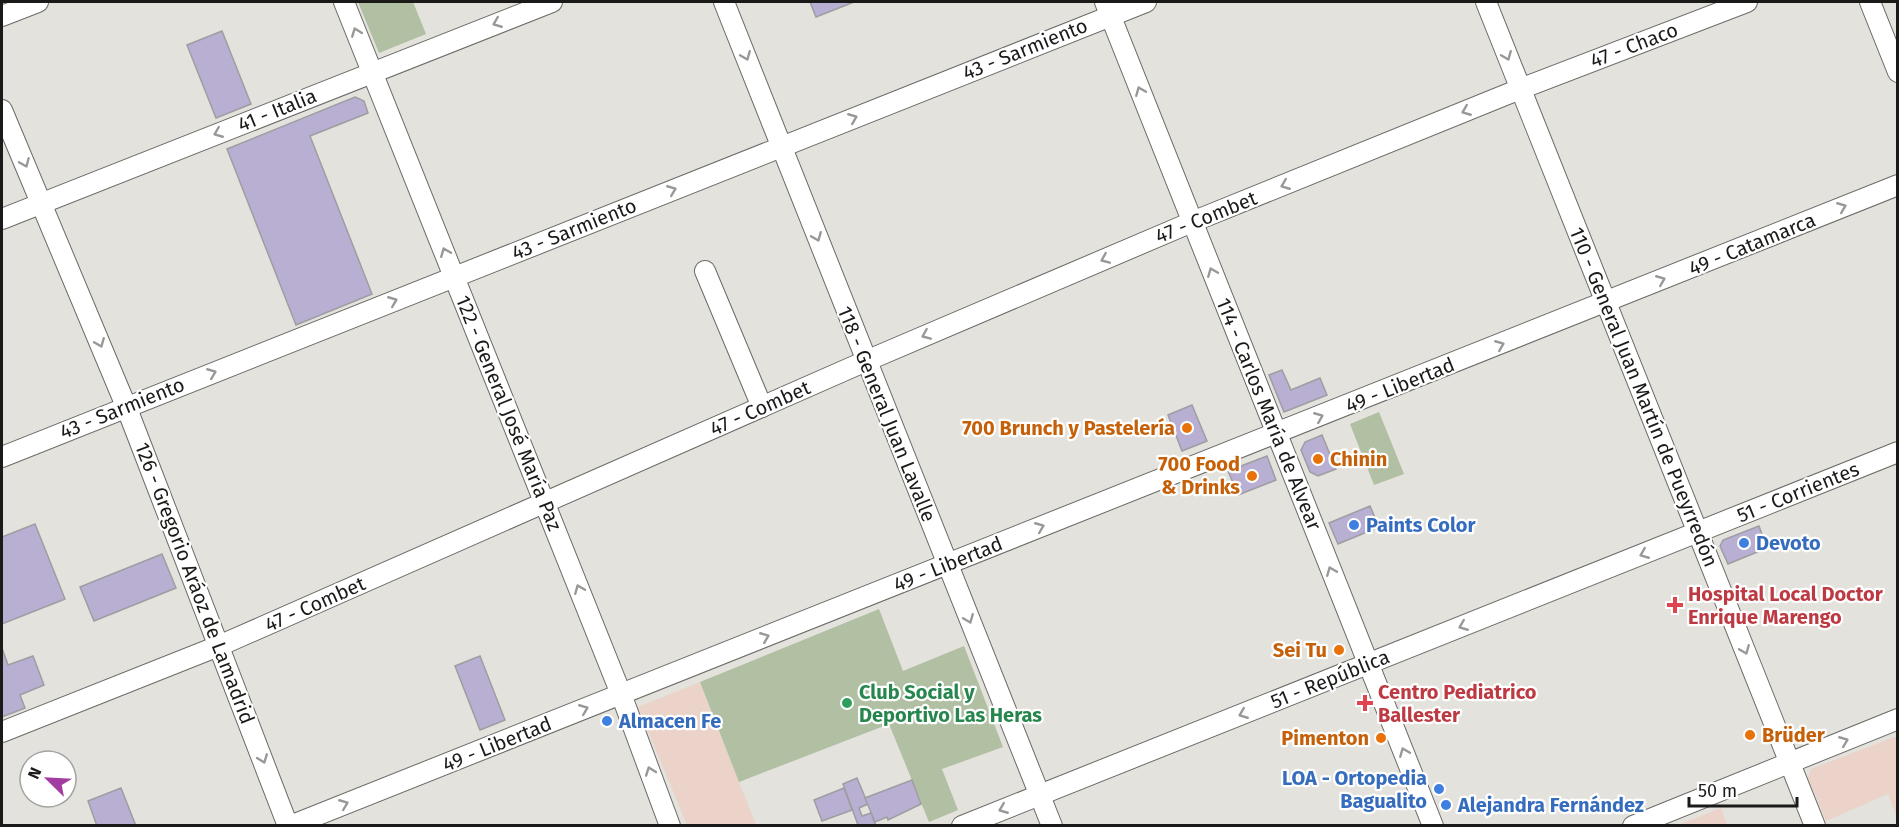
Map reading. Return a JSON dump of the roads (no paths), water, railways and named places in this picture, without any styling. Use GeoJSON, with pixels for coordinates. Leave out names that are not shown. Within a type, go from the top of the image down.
{"type":"FeatureCollection","features":[{"type":"Feature","properties":{"kind":"street"},"geometry":{"type":"LineString","coordinates":[[2,16],[38,2]]}},
{"type":"Feature","properties":{"kind":"street","name":"122 - General José María Paz"},"geometry":{"type":"LineString","coordinates":[[344,2],[621,694],[670,825]]}},
{"type":"Feature","properties":{"kind":"street","name":"41 - Italia"},"geometry":{"type":"LineString","coordinates":[[2,219],[552,2]]}},
{"type":"Feature","properties":{"kind":"street","name":"118 - General Juan Lavalle"},"geometry":{"type":"LineString","coordinates":[[724,2],[1052,825]]}},
{"type":"Feature","properties":{"kind":"street","name":"43 - Sarmiento"},"geometry":{"type":"LineString","coordinates":[[2,457],[782,147],[1107,9],[1146,2]]}},
{"type":"Feature","properties":{"kind":"street","name":"110 - General Juan Martín de Pueyrredón"},"geometry":{"type":"LineString","coordinates":[[1486,2],[1815,825]]}},
{"type":"Feature","properties":{"kind":"street","name":"47 - Chaco"},"geometry":{"type":"LineString","coordinates":[[1520,89],[1748,2]]}},
{"type":"Feature","properties":{"kind":"street"},"geometry":{"type":"LineString","coordinates":[[1870,2],[1898,72]]}},
{"type":"Feature","properties":{"kind":"street","name":"114 - Carlos María de Alvear"},"geometry":{"type":"LineString","coordinates":[[1107,9],[1433,825]]}},
{"type":"Feature","properties":{"kind":"street","name":"47 - Combet"},"geometry":{"type":"LineString","coordinates":[[2,732],[220,645],[762,406],[1192,222],[1520,89]]}},
{"type":"Feature","properties":{"kind":"street","name":"126 - Gregorio Aráoz de Lamadrid"},"geometry":{"type":"LineString","coordinates":[[2,110],[126,406],[289,825]]}},
{"type":"Feature","properties":{"kind":"street","name":"49 - Catamarca"},"geometry":{"type":"LineString","coordinates":[[1607,302],[1898,185]]}},
{"type":"Feature","properties":{"kind":"street"},"geometry":{"type":"LineString","coordinates":[[705,271],[762,406]]}},
{"type":"Feature","properties":{"kind":"street","name":"49 - Libertad"},"geometry":{"type":"LineString","coordinates":[[289,825],[1607,302]]}},
{"type":"Feature","properties":{"kind":"street","name":"51 - Corrientes"},"geometry":{"type":"LineString","coordinates":[[1698,532],[1898,452]]}},
{"type":"Feature","properties":{"kind":"street","name":"51 - República"},"geometry":{"type":"LineString","coordinates":[[962,825],[1698,532]]}},
{"type":"Feature","properties":{"kind":"street"},"geometry":{"type":"LineString","coordinates":[[1632,825],[1898,719]]}},
{"type":"Feature","properties":{"kind":"place","name":"700 Brunch y Pastelería"},"geometry":{"type":"Point","coordinates":[1187,428]}},
{"type":"Feature","properties":{"kind":"place","name":"Chinin"},"geometry":{"type":"Point","coordinates":[1318,459]}},
{"type":"Feature","properties":{"kind":"place","name":"700 Food & Drinks"},"geometry":{"type":"Point","coordinates":[1252,476]}},
{"type":"Feature","properties":{"kind":"place","name":"Paints Color"},"geometry":{"type":"Point","coordinates":[1354,525]}},
{"type":"Feature","properties":{"kind":"place","name":"Devoto"},"geometry":{"type":"Point","coordinates":[1744,543]}},
{"type":"Feature","properties":{"kind":"place","name":"Hospital Local Doctor Enrique Marengo"},"geometry":{"type":"Point","coordinates":[1675,605]}},
{"type":"Feature","properties":{"kind":"place","name":"Sei Tu"},"geometry":{"type":"Point","coordinates":[1339,650]}},
{"type":"Feature","properties":{"kind":"place","name":"Club Social y Deportivo Las Heras"},"geometry":{"type":"Point","coordinates":[847,703]}},
{"type":"Feature","properties":{"kind":"place","name":"Centro Pediatrico Ballester"},"geometry":{"type":"Point","coordinates":[1365,703]}},
{"type":"Feature","properties":{"kind":"place","name":"Almacen Fe"},"geometry":{"type":"Point","coordinates":[607,721]}},
{"type":"Feature","properties":{"kind":"place","name":"Brüder"},"geometry":{"type":"Point","coordinates":[1750,735]}},
{"type":"Feature","properties":{"kind":"place","name":"Pimenton"},"geometry":{"type":"Point","coordinates":[1381,738]}},
{"type":"Feature","properties":{"kind":"place","name":"LOA - Ortopedia Bagualito"},"geometry":{"type":"Point","coordinates":[1439,789]}},
{"type":"Feature","properties":{"kind":"place","name":"Alejandra Fernández"},"geometry":{"type":"Point","coordinates":[1446,805]}}]}
